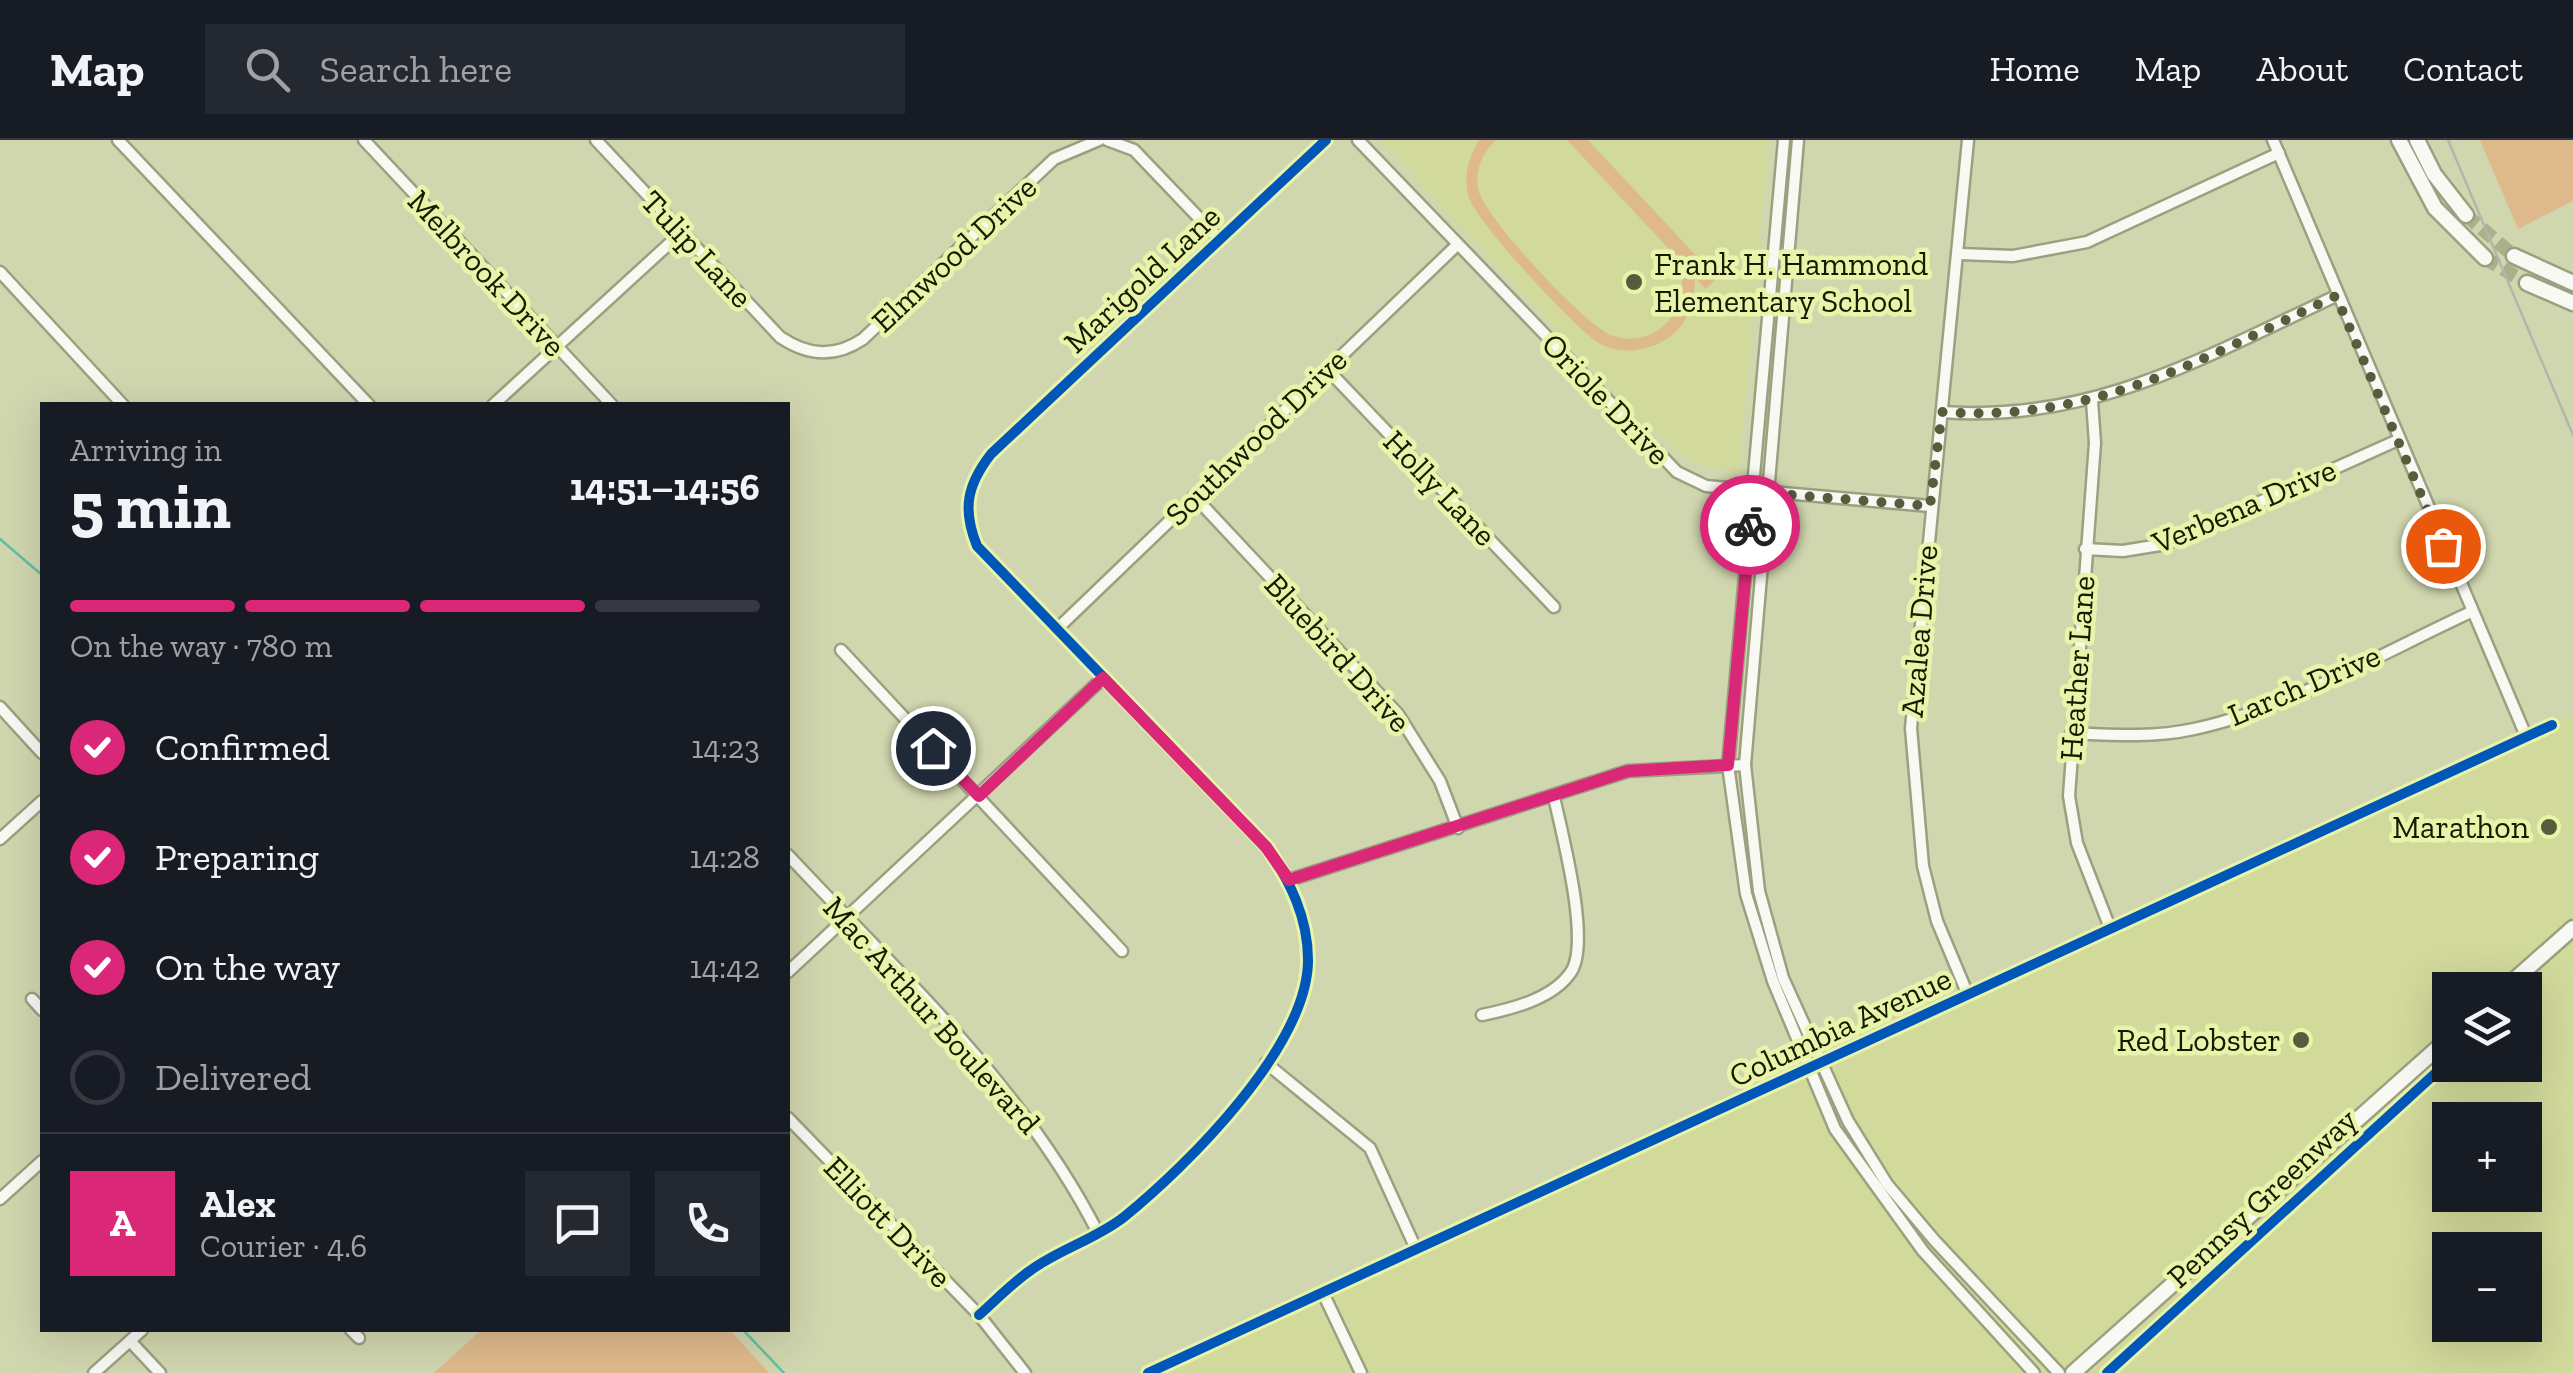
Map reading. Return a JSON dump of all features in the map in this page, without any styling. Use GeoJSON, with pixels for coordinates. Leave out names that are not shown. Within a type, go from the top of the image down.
{"type":"FeatureCollection","features":[{"type":"Feature","properties":{"kind":"main road"},"geometry":{"type":"LineString","coordinates":[[2398,140],[2435,208],[2485,258]]}},
{"type":"Feature","properties":{"kind":"main road"},"geometry":{"type":"LineString","coordinates":[[2417,140],[2434,174],[2466,215]]}},
{"type":"Feature","properties":{"kind":"main road"},"geometry":{"type":"LineString","coordinates":[[2514,256],[2573,283]]}},
{"type":"Feature","properties":{"kind":"main road"},"geometry":{"type":"LineString","coordinates":[[2527,284],[2573,303]]}},
{"type":"Feature","properties":{"kind":"main road"},"geometry":{"type":"LineString","coordinates":[[2523,972],[2573,928]]}},
{"type":"Feature","properties":{"kind":"main road"},"geometry":{"type":"LineString","coordinates":[[2072,1373],[2432,1053]]}},
{"type":"Feature","properties":{"kind":"street"},"geometry":{"type":"LineString","coordinates":[[118,140],[366,402]]}},
{"type":"Feature","properties":{"kind":"street","name":"Melbrook Drive"},"geometry":{"type":"LineString","coordinates":[[364,140],[609,402]]}},
{"type":"Feature","properties":{"kind":"street","name":"Tulip Lane"},"geometry":{"type":"LineString","coordinates":[[596,140],[780,337],[804,350]]}},
{"type":"Feature","properties":{"kind":"street","name":"Elmwood Drive"},"geometry":{"type":"LineString","coordinates":[[804,350],[836,352],[864,339],[1054,159],[1099,140]]}},
{"type":"Feature","properties":{"kind":"street"},"geometry":{"type":"LineString","coordinates":[[1107,140],[1134,150],[1220,240]]}},
{"type":"Feature","properties":{"kind":"street","name":"Marigold Lane"},"geometry":{"type":"LineString","coordinates":[[1057,629],[977,546],[966,518],[971,480],[991,454],[1326,140]]}},
{"type":"Feature","properties":{"kind":"street","name":"Oriole Drive"},"geometry":{"type":"LineString","coordinates":[[1358,140],[1677,472],[1706,486],[1930,506]]}},
{"type":"Feature","properties":{"kind":"street"},"geometry":{"type":"LineString","coordinates":[[1784,140],[1728,765],[1746,894],[1807,1070],[1835,1128],[1876,1192],[1923,1252],[2034,1373]]}},
{"type":"Feature","properties":{"kind":"street"},"geometry":{"type":"LineString","coordinates":[[1798,140],[1745,765],[1759,891],[1784,978],[1848,1121],[1888,1184],[2060,1373]]}},
{"type":"Feature","properties":{"kind":"street","name":"Azalea Drive"},"geometry":{"type":"LineString","coordinates":[[1968,140],[1960,254],[1930,506],[1910,728],[1915,813],[1936,920],[1968,995]]}},
{"type":"Feature","properties":{"kind":"street"},"geometry":{"type":"LineString","coordinates":[[2273,140],[2526,736]]}},
{"type":"Feature","properties":{"kind":"street"},"geometry":{"type":"LineString","coordinates":[[1960,254],[2013,256],[2087,242],[2279,153]]}},
{"type":"Feature","properties":{"kind":"street"},"geometry":{"type":"LineString","coordinates":[[496,402],[682,232]]}},
{"type":"Feature","properties":{"kind":"street","name":"Southwood Drive"},"geometry":{"type":"LineString","coordinates":[[1057,629],[1457,245]]}},
{"type":"Feature","properties":{"kind":"street"},"geometry":{"type":"LineString","coordinates":[[0,272],[120,402]]}},
{"type":"Feature","properties":{"kind":"street"},"geometry":{"type":"LineString","coordinates":[[1942,412],[1998,416],[2092,402],[2159,379],[2336,296]]}},
{"type":"Feature","properties":{"kind":"street","name":"Holly Lane"},"geometry":{"type":"LineString","coordinates":[[1327,369],[1554,607]]}},
{"type":"Feature","properties":{"kind":"street","name":"Heather Lane"},"geometry":{"type":"LineString","coordinates":[[2092,402],[2095,432],[2070,732],[2069,796],[2076,843],[2110,928]]}},
{"type":"Feature","properties":{"kind":"street","name":"Verbena Drive"},"geometry":{"type":"LineString","coordinates":[[2085,549],[2123,551],[2166,544],[2398,440]]}},
{"type":"Feature","properties":{"kind":"street","name":"Bluebird Drive"},"geometry":{"type":"LineString","coordinates":[[1194,496],[1398,714],[1433,769],[1458,828]]}},
{"type":"Feature","properties":{"kind":"street","name":"Larch Drive"},"geometry":{"type":"LineString","coordinates":[[2070,732],[2130,736],[2190,730],[2242,716],[2471,612]]}},
{"type":"Feature","properties":{"kind":"street"},"geometry":{"type":"LineString","coordinates":[[979,1315],[1030,1270],[1098,1234],[1179,1167],[1266,1063],[1296,1010],[1308,963],[1303,916],[1289,880],[1266,847],[1057,629]]}},
{"type":"Feature","properties":{"kind":"street"},"geometry":{"type":"LineString","coordinates":[[841,650],[1122,951]]}},
{"type":"Feature","properties":{"kind":"street"},"geometry":{"type":"LineString","coordinates":[[790,970],[1103,678]]}},
{"type":"Feature","properties":{"kind":"street"},"geometry":{"type":"LineString","coordinates":[[0,707],[40,750]]}},
{"type":"Feature","properties":{"kind":"street","name":"Columbia Avenue"},"geometry":{"type":"LineString","coordinates":[[1148,1373],[2552,724]]}},
{"type":"Feature","properties":{"kind":"street"},"geometry":{"type":"LineString","coordinates":[[1289,880],[1628,771],[1745,765]]}},
{"type":"Feature","properties":{"kind":"street"},"geometry":{"type":"LineString","coordinates":[[1482,1015],[1508,1010],[1558,986],[1572,971],[1578,953],[1568,861],[1554,797]]}},
{"type":"Feature","properties":{"kind":"street"},"geometry":{"type":"LineString","coordinates":[[0,839],[40,803]]}},
{"type":"Feature","properties":{"kind":"street","name":"Mac Arthur Boulevard"},"geometry":{"type":"LineString","coordinates":[[790,857],[1019,1105],[1066,1170],[1098,1234]]}},
{"type":"Feature","properties":{"kind":"street"},"geometry":{"type":"LineString","coordinates":[[32,999],[40,1008]]}},
{"type":"Feature","properties":{"kind":"street"},"geometry":{"type":"LineString","coordinates":[[1266,1063],[1370,1148],[1416,1249]]}},
{"type":"Feature","properties":{"kind":"street","name":"Elliott Drive"},"geometry":{"type":"LineString","coordinates":[[790,1120],[979,1315],[1025,1373]]}},
{"type":"Feature","properties":{"kind":"street"},"geometry":{"type":"LineString","coordinates":[[0,1199],[40,1163]]}},
{"type":"Feature","properties":{"kind":"street"},"geometry":{"type":"LineString","coordinates":[[1323,1293],[1361,1373]]}},
{"type":"Feature","properties":{"kind":"street"},"geometry":{"type":"LineString","coordinates":[[94,1373],[140,1332]]}},
{"type":"Feature","properties":{"kind":"street"},"geometry":{"type":"LineString","coordinates":[[130,1341],[160,1373]]}},
{"type":"Feature","properties":{"kind":"shaded area","name":"Frank H. Hammond Elementary School"},"geometry":{"type":"Polygon","coordinates":[[[1381,140],[1769,140],[1739,473],[1695,464],[1645,425],[1381,140]]]}},
{"type":"Feature","properties":{"kind":"shaded area"},"geometry":{"type":"Polygon","coordinates":[[[1479,140],[1496,140],[1483,156],[1479,169],[1478,189],[1484,203],[1538,270],[1582,313],[1613,336],[1632,339],[1662,327],[1680,300],[1679,266],[1670,250],[1567,140],[1588,140],[1717,278],[1706,289],[1695,278],[1689,312],[1668,338],[1636,350],[1602,345],[1552,300],[1476,211],[1467,190],[1467,175],[1479,140]]]}},
{"type":"Feature","properties":{"kind":"shaded area"},"geometry":{"type":"Polygon","coordinates":[[[2480,140],[2573,140],[2573,201],[2518,229],[2480,140]]]}},
{"type":"Feature","properties":{"kind":"shaded area"},"geometry":{"type":"Polygon","coordinates":[[[2573,715],[2573,1373],[1154,1373],[2573,715]]]}},
{"type":"Feature","properties":{"kind":"shaded area"},"geometry":{"type":"Polygon","coordinates":[[[479,1332],[732,1332],[769,1373],[434,1373],[479,1332]]]}},
{"type":"Feature","properties":{"kind":"waterway"},"geometry":{"type":"LineString","coordinates":[[0,539],[40,573]]}},
{"type":"Feature","properties":{"kind":"waterway"},"geometry":{"type":"LineString","coordinates":[[745,1332],[784,1373]]}},
{"type":"Feature","properties":{"kind":"tunnel"},"geometry":{"type":"LineString","coordinates":[[2466,215],[2514,256]]}},
{"type":"Feature","properties":{"kind":"tunnel"},"geometry":{"type":"LineString","coordinates":[[2485,258],[2527,283]]}},
{"type":"Feature","properties":{"kind":"railway"},"geometry":{"type":"LineString","coordinates":[[2448,140],[2573,435]]}},
{"type":"Feature","properties":{"kind":"cycle path"},"geometry":{"type":"LineString","coordinates":[[979,1315],[1031,1270],[1124,1217],[1210,1136],[1240,1102],[1288,1029],[1303,994],[1308,960],[1305,929],[1296,901],[1267,847],[977,546],[969,520],[972,487],[991,454],[1326,140]]}},
{"type":"Feature","properties":{"kind":"cycle path"},"geometry":{"type":"LineString","coordinates":[[1148,1373],[2552,725]]}},
{"type":"Feature","properties":{"kind":"cycle path","name":"Pennsy Greenway"},"geometry":{"type":"LineString","coordinates":[[2107,1373],[2432,1076]]}},
{"type":"Feature","properties":{"kind":"way so far"},"geometry":{"type":"LineString","coordinates":[[1750,525],[1753,492],[1930,506],[1942,412],[1998,416],[2036,413],[2102,399],[2159,379],[2336,296],[2443,546]]}},
{"type":"Feature","properties":{"kind":"place","name":"Frank H. Hammond Elementary School"},"geometry":{"type":"Point","coordinates":[1634,282]}},
{"type":"Feature","properties":{"kind":"place","name":"Marathon"},"geometry":{"type":"Point","coordinates":[2549,827]}},
{"type":"Feature","properties":{"kind":"place","name":"Red Lobster"},"geometry":{"type":"Point","coordinates":[2301,1040]}},
{"type":"Feature","properties":{"kind":"route"},"geometry":{"type":"LineString","coordinates":[[933,748],[979,796],[1103,678],[1266,847],[1289,880],[1628,771],[1728,765],[1750,525]]}}]}
